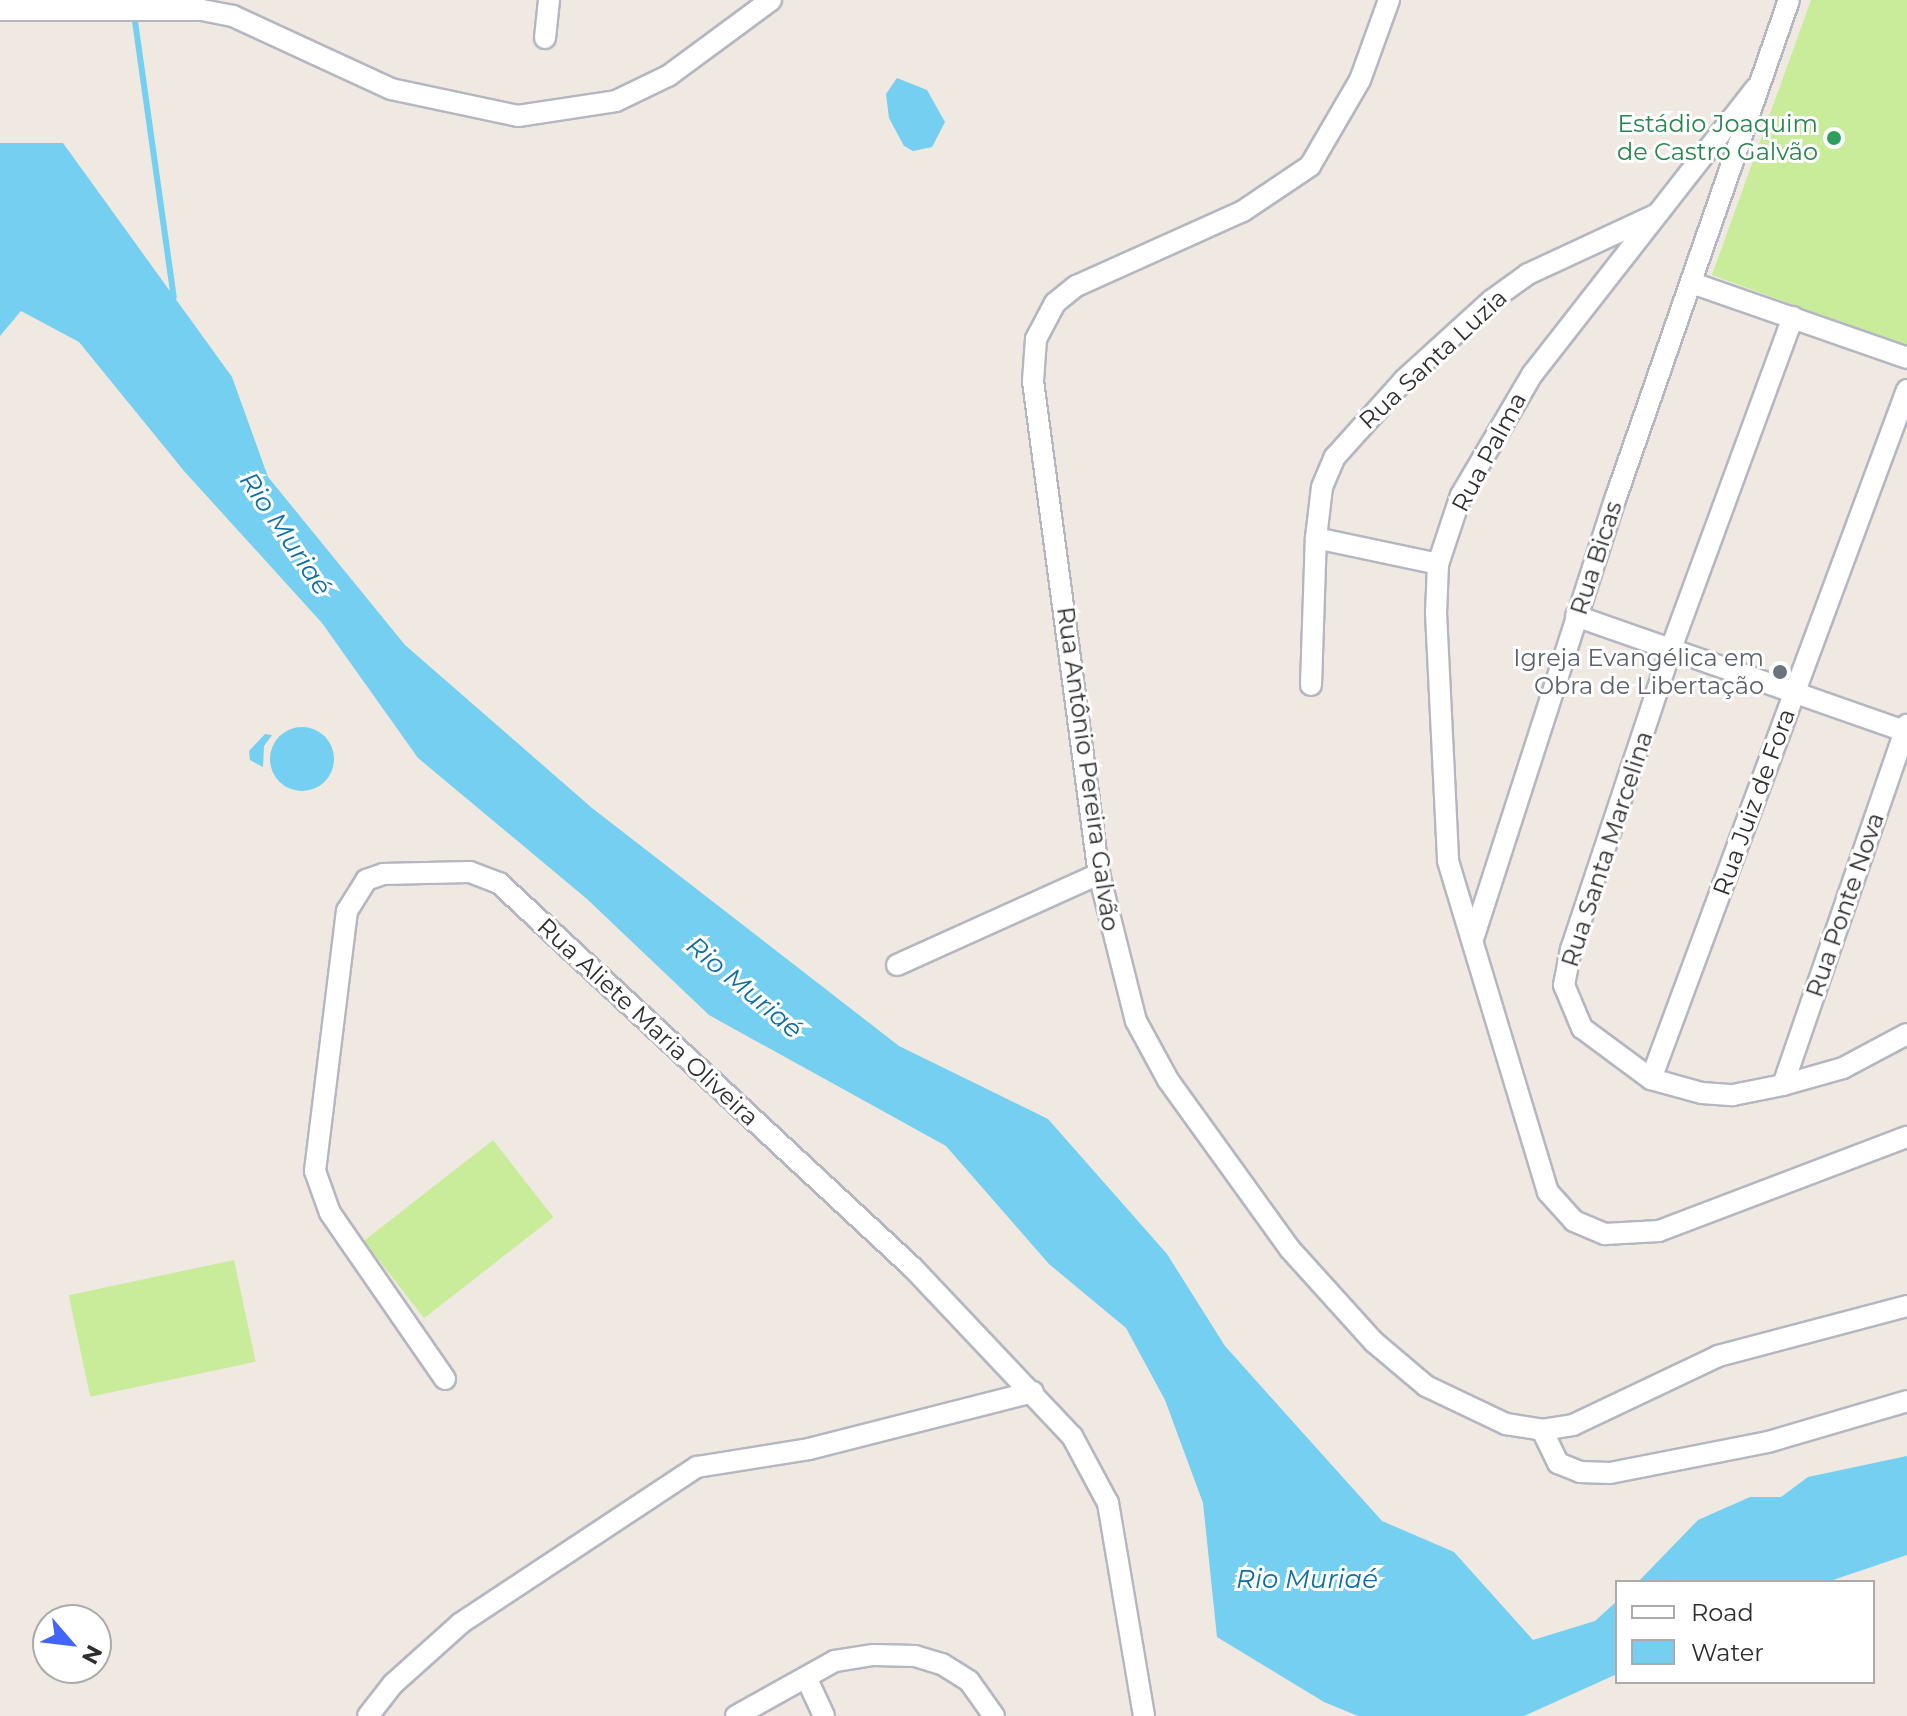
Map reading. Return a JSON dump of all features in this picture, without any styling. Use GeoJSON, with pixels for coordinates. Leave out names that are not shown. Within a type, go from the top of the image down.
{"type":"FeatureCollection","features":[{"type":"Feature","properties":{"kind":"street"},"geometry":{"type":"LineString","coordinates":[[545,38],[549,0]]}},
{"type":"Feature","properties":{"kind":"street"},"geometry":{"type":"LineString","coordinates":[[0,10],[232,8],[391,89],[518,116],[616,101],[668,76],[771,0]]}},
{"type":"Feature","properties":{"kind":"street","name":"Rua Antônio Pereira Galvão"},"geometry":{"type":"LineString","coordinates":[[1389,0],[1360,80],[1310,166],[1243,211],[1076,286],[1055,303],[1036,339],[1033,381],[1099,874],[1136,1021],[1168,1080],[1289,1248],[1374,1342],[1426,1386],[1506,1424],[1542,1430],[1573,1425],[1718,1356],[1907,1306]]}},
{"type":"Feature","properties":{"kind":"street","name":"Rua Bicas"},"geometry":{"type":"LineString","coordinates":[[1474,936],[1576,616],[1756,88],[1789,0]]}},
{"type":"Feature","properties":{"kind":"street","name":"Rua Palma"},"geometry":{"type":"LineString","coordinates":[[1474,936],[1448,861],[1436,669],[1438,564],[1461,495],[1533,373],[1756,88]]}},
{"type":"Feature","properties":{"kind":"street","name":"Rua Santa Luzia"},"geometry":{"type":"LineString","coordinates":[[1311,685],[1316,538],[1322,487],[1335,457],[1404,380],[1528,274],[1658,213]]}},
{"type":"Feature","properties":{"kind":"street"},"geometry":{"type":"LineString","coordinates":[[1692,283],[1907,358]]}},
{"type":"Feature","properties":{"kind":"street","name":"Rua Santa Marcelina"},"geometry":{"type":"LineString","coordinates":[[1651,1079],[1582,1028],[1564,985],[1571,949],[1671,649],[1793,317]]}},
{"type":"Feature","properties":{"kind":"street","name":"Rua Juiz de Fora"},"geometry":{"type":"LineString","coordinates":[[1651,1079],[1907,390]]}},
{"type":"Feature","properties":{"kind":"street"},"geometry":{"type":"LineString","coordinates":[[1316,538],[1438,564]]}},
{"type":"Feature","properties":{"kind":"street"},"geometry":{"type":"LineString","coordinates":[[1576,616],[1906,729]]}},
{"type":"Feature","properties":{"kind":"street","name":"Rua Ponte Nova"},"geometry":{"type":"LineString","coordinates":[[1783,1085],[1906,729]]}},
{"type":"Feature","properties":{"kind":"street","name":"Rua Aliete Maria Oliveira"},"geometry":{"type":"LineString","coordinates":[[445,1379],[330,1213],[315,1171],[347,911],[366,880],[383,874],[470,872],[499,883],[912,1267],[1033,1392],[1072,1436],[1108,1503],[1144,1716]]}},
{"type":"Feature","properties":{"kind":"street"},"geometry":{"type":"LineString","coordinates":[[897,965],[1099,874]]}},
{"type":"Feature","properties":{"kind":"street"},"geometry":{"type":"LineString","coordinates":[[1474,936],[1538,1163],[1562,1211],[1605,1234],[1659,1231],[1907,1137]]}},
{"type":"Feature","properties":{"kind":"street"},"geometry":{"type":"LineString","coordinates":[[1651,1079],[1674,1088],[1733,1095],[1843,1068],[1907,1034]]}},
{"type":"Feature","properties":{"kind":"street"},"geometry":{"type":"LineString","coordinates":[[368,1716],[393,1684],[461,1623],[697,1467],[809,1449],[1033,1392]]}},
{"type":"Feature","properties":{"kind":"street"},"geometry":{"type":"LineString","coordinates":[[1542,1430],[1558,1463],[1580,1472],[1610,1473],[1768,1442],[1907,1401]]}},
{"type":"Feature","properties":{"kind":"street"},"geometry":{"type":"LineString","coordinates":[[736,1716],[835,1661],[915,1656],[969,1681],[994,1716]]}},
{"type":"Feature","properties":{"kind":"street"},"geometry":{"type":"LineString","coordinates":[[806,1677],[824,1716]]}},
{"type":"Feature","properties":{"kind":"green space","name":"Estádio Joaquim de Castro Galvão"},"geometry":{"type":"Polygon","coordinates":[[[1811,0],[1907,0],[1907,347],[1712,275],[1811,0]]]}},
{"type":"Feature","properties":{"kind":"green space"},"geometry":{"type":"Polygon","coordinates":[[[493,1140],[553,1217],[424,1318],[364,1241],[493,1140]]]}},
{"type":"Feature","properties":{"kind":"green space"},"geometry":{"type":"Polygon","coordinates":[[[234,1260],[256,1362],[90,1397],[69,1295],[234,1260]]]}},
{"type":"Feature","properties":{"kind":"water"},"geometry":{"type":"Polygon","coordinates":[[[897,78],[927,90],[945,122],[932,147],[913,151],[904,146],[889,118],[886,94],[897,78]]]}},
{"type":"Feature","properties":{"kind":"water","name":"Rio Muriaé"},"geometry":{"type":"Polygon","coordinates":[[[0,143],[63,143],[232,377],[268,477],[405,645],[592,808],[899,1046],[1048,1119],[1167,1254],[1225,1346],[1382,1521],[1454,1552],[1533,1640],[1595,1621],[1615,1603],[1615,1675],[1524,1716],[1358,1716],[1324,1702],[1217,1637],[1203,1503],[1165,1400],[1126,1328],[1049,1264],[946,1146],[709,1015],[587,899],[418,758],[322,623],[184,471],[79,342],[21,311],[0,336],[0,143]]]}},
{"type":"Feature","properties":{"kind":"water"},"geometry":{"type":"Polygon","coordinates":[[[296,727],[308,727],[325,736],[332,747],[332,771],[325,782],[308,791],[296,791],[284,786],[275,777],[270,765],[270,753],[275,741],[284,732],[296,727]]]}},
{"type":"Feature","properties":{"kind":"water"},"geometry":{"type":"Polygon","coordinates":[[[265,734],[272,735],[264,746],[263,767],[250,760],[249,751],[265,734]]]}},
{"type":"Feature","properties":{"kind":"water"},"geometry":{"type":"Polygon","coordinates":[[[1907,1456],[1907,1555],[1833,1580],[1640,1580],[1698,1520],[1750,1497],[1781,1497],[1808,1477],[1907,1456]]]}},
{"type":"Feature","properties":{"kind":"waterway"},"geometry":{"type":"LineString","coordinates":[[132,0],[174,297]]}},
{"type":"Feature","properties":{"kind":"place","name":"Estádio Joaquim de Castro Galvão"},"geometry":{"type":"Point","coordinates":[1834,138]}},
{"type":"Feature","properties":{"kind":"place","name":"Igreja Evangélica em Obra de Libertação"},"geometry":{"type":"Point","coordinates":[1780,672]}}]}
